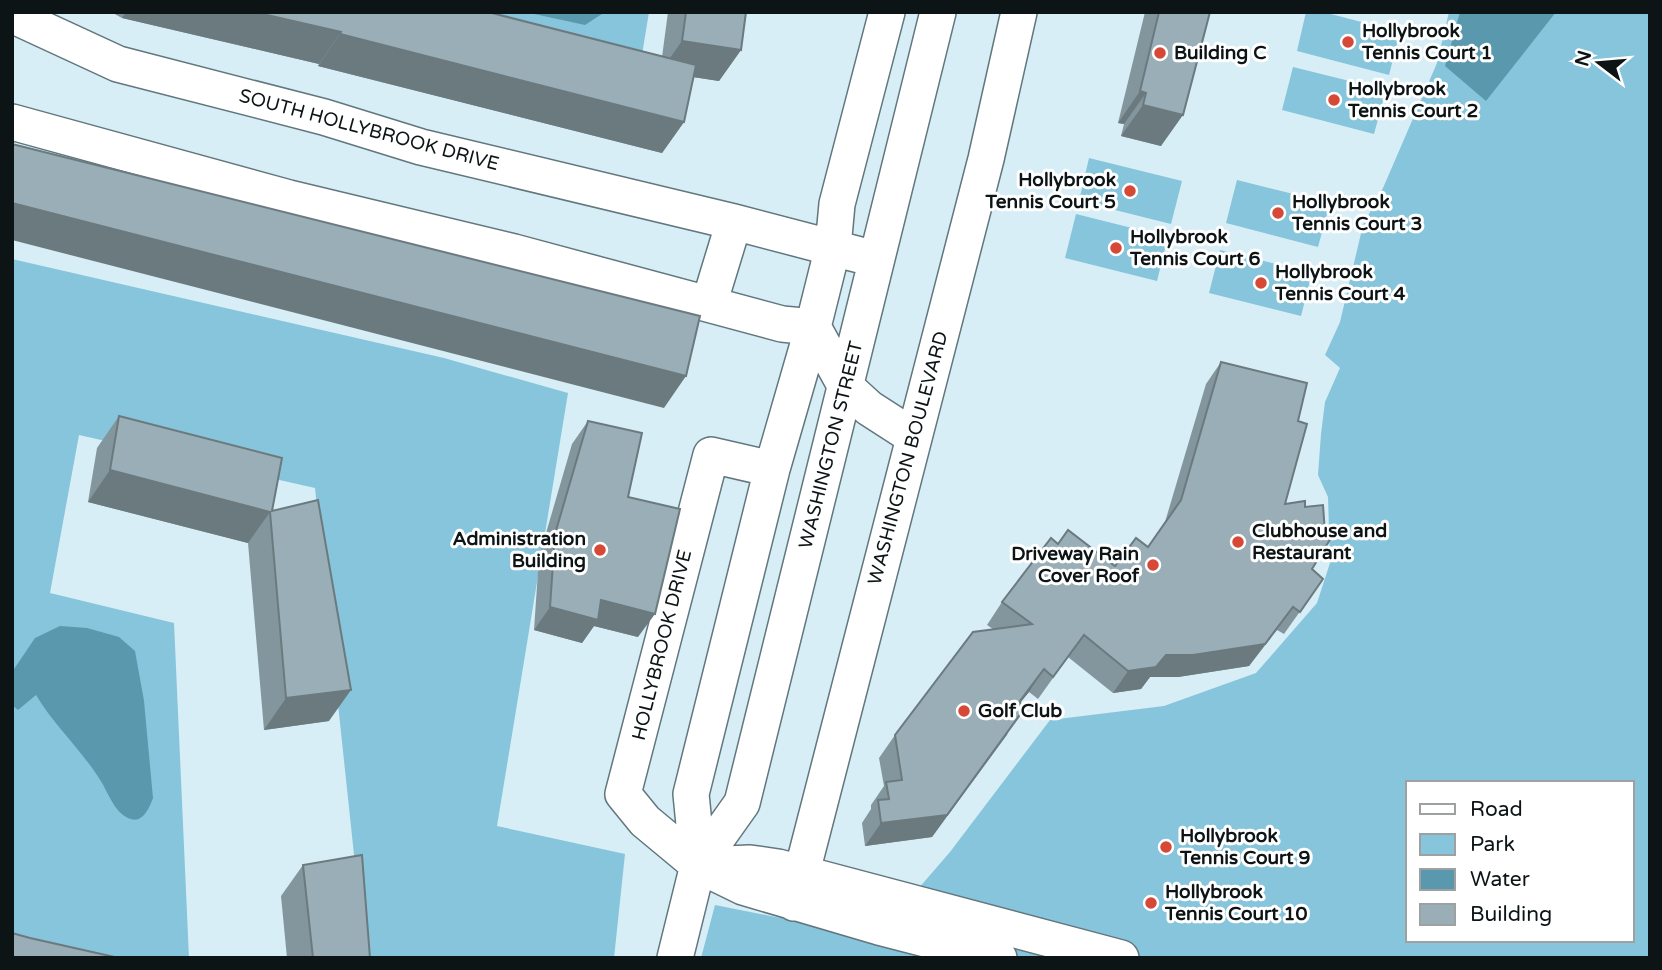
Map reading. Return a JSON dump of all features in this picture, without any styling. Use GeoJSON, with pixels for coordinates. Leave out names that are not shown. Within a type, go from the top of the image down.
{"type":"FeatureCollection","features":[{"type":"Feature","properties":{"kind":"street","name":"WASHINGTON STREET"},"geometry":{"type":"LineString","coordinates":[[676,958],[698,865],[691,794],[772,469],[813,327],[833,247],[837,204],[887,12]]}},
{"type":"Feature","properties":{"kind":"street","name":"WASHINGTON STREET"},"geometry":{"type":"LineString","coordinates":[[698,865],[742,803],[937,12]]}},
{"type":"Feature","properties":{"kind":"street","name":"WASHINGTON BOULEVARD"},"geometry":{"type":"LineString","coordinates":[[797,888],[993,130],[1007,56],[1019,12]]}},
{"type":"Feature","properties":{"kind":"street","name":"SOUTH HOLLYBROOK DRIVE"},"geometry":{"type":"LineString","coordinates":[[12,15],[118,64],[324,117],[421,146],[875,259]]}},
{"type":"Feature","properties":{"kind":"street"},"geometry":{"type":"LineString","coordinates":[[12,122],[289,198],[514,252],[782,324],[813,327],[846,387],[869,408],[914,437]]}},
{"type":"Feature","properties":{"kind":"street"},"geometry":{"type":"LineString","coordinates":[[709,304],[734,222]]}},
{"type":"Feature","properties":{"kind":"street","name":"HOLLYBROOK DRIVE"},"geometry":{"type":"LineString","coordinates":[[772,469],[710,455],[623,794],[645,821],[698,865],[743,887],[797,888],[999,958]]}},
{"type":"Feature","properties":{"kind":"street","name":"HOLLYBROOK DRIVE"},"geometry":{"type":"LineString","coordinates":[[923,933],[1121,958]]}},
{"type":"Feature","properties":{"kind":"green space"},"geometry":{"type":"Polygon","coordinates":[[[394,12],[649,12],[639,73],[394,12]]]}},
{"type":"Feature","properties":{"kind":"green space","name":"Hollybrook Tennis Court 1"},"geometry":{"type":"Polygon","coordinates":[[[1306,12],[1323,12],[1400,32],[1389,75],[1297,51],[1306,12]]]}},
{"type":"Feature","properties":{"kind":"green space"},"geometry":{"type":"Polygon","coordinates":[[[1449,12],[1650,12],[1650,958],[701,958],[715,905],[888,939],[918,889],[950,852],[1050,720],[1164,706],[1256,673],[1317,603],[1330,563],[1328,497],[1318,475],[1325,402],[1340,368],[1325,355],[1340,322],[1363,225],[1383,188],[1437,63],[1449,12]]]}},
{"type":"Feature","properties":{"kind":"green space","name":"Hollybrook Tennis Court 2"},"geometry":{"type":"Polygon","coordinates":[[[1293,67],[1386,90],[1374,134],[1282,110],[1293,67]]]}},
{"type":"Feature","properties":{"kind":"green space","name":"Hollybrook Tennis Court 5"},"geometry":{"type":"Polygon","coordinates":[[[1089,158],[1182,181],[1171,224],[1079,201],[1089,158]]]}},
{"type":"Feature","properties":{"kind":"green space","name":"Hollybrook Tennis Court 3"},"geometry":{"type":"Polygon","coordinates":[[[1237,180],[1330,203],[1318,247],[1226,223],[1237,180]]]}},
{"type":"Feature","properties":{"kind":"green space","name":"Hollybrook Tennis Court 6"},"geometry":{"type":"Polygon","coordinates":[[[1076,214],[1168,237],[1157,281],[1065,258],[1076,214]]]}},
{"type":"Feature","properties":{"kind":"green space","name":"Hollybrook Tennis Court 4"},"geometry":{"type":"Polygon","coordinates":[[[1220,250],[1312,273],[1301,316],[1209,293],[1220,250]]]}},
{"type":"Feature","properties":{"kind":"green space"},"geometry":{"type":"Polygon","coordinates":[[[12,259],[444,358],[568,393],[497,826],[625,854],[614,958],[365,958],[315,488],[79,435],[50,593],[174,623],[189,958],[50,958],[12,948],[12,259]]]}},
{"type":"Feature","properties":{"kind":"water"},"geometry":{"type":"Polygon","coordinates":[[[525,12],[605,12],[585,25],[525,12]]]}},
{"type":"Feature","properties":{"kind":"water"},"geometry":{"type":"Polygon","coordinates":[[[1460,12],[1556,12],[1486,101],[1445,66],[1460,12]]]}},
{"type":"Feature","properties":{"kind":"water"},"geometry":{"type":"Polygon","coordinates":[[[60,626],[87,628],[119,637],[135,651],[144,701],[153,798],[141,818],[128,818],[116,807],[94,771],[36,695],[18,710],[12,705],[12,672],[35,638],[60,626]]]}},
{"type":"Feature","properties":{"kind":"building"},"geometry":{"type":"Polygon","coordinates":[[[254,12],[488,12],[696,65],[684,122],[340,34],[341,32],[254,12]]]}},
{"type":"Feature","properties":{"kind":"building"},"geometry":{"type":"Polygon","coordinates":[[[686,12],[746,12],[741,50],[682,41],[686,12]]]}},
{"type":"Feature","properties":{"kind":"building"},"geometry":{"type":"Polygon","coordinates":[[[1159,12],[1210,12],[1183,115],[1143,105],[1146,93],[1140,91],[1159,12]]]}},
{"type":"Feature","properties":{"kind":"building"},"geometry":{"type":"Polygon","coordinates":[[[12,144],[700,316],[686,376],[12,203],[12,144]]]}},
{"type":"Feature","properties":{"kind":"building"},"geometry":{"type":"Polygon","coordinates":[[[1221,362],[1307,383],[1298,421],[1307,424],[1285,504],[1305,501],[1305,507],[1323,505],[1325,533],[1331,538],[1312,569],[1323,579],[1300,612],[1293,607],[1265,644],[1193,655],[1166,655],[1156,667],[1128,671],[1084,635],[1053,677],[1044,669],[1020,701],[1022,712],[947,815],[881,823],[878,800],[889,799],[886,782],[902,780],[895,735],[973,632],[1032,624],[1002,602],[1051,538],[1058,544],[1068,530],[1115,566],[1136,538],[1148,547],[1181,500],[1221,362]]]}},
{"type":"Feature","properties":{"kind":"building"},"geometry":{"type":"Polygon","coordinates":[[[119,416],[282,458],[272,511],[318,500],[351,690],[286,698],[270,512],[110,470],[119,416]]]}},
{"type":"Feature","properties":{"kind":"building","name":"Administration Building"},"geometry":{"type":"Polygon","coordinates":[[[588,421],[642,433],[628,497],[680,509],[655,614],[601,600],[598,620],[550,607],[555,534],[588,421]]]}},
{"type":"Feature","properties":{"kind":"building"},"geometry":{"type":"Polygon","coordinates":[[[362,855],[370,958],[313,958],[303,865],[362,855]]]}},
{"type":"Feature","properties":{"kind":"building"},"geometry":{"type":"Polygon","coordinates":[[[12,933],[30,938],[119,958],[12,958],[12,933]]]}},
{"type":"Feature","properties":{"kind":"place","name":"Hollybrook Tennis Court 1"},"geometry":{"type":"Point","coordinates":[1348,42]}},
{"type":"Feature","properties":{"kind":"place","name":"Building C"},"geometry":{"type":"Point","coordinates":[1160,53]}},
{"type":"Feature","properties":{"kind":"place","name":"Hollybrook Tennis Court 2"},"geometry":{"type":"Point","coordinates":[1334,100]}},
{"type":"Feature","properties":{"kind":"place","name":"Hollybrook Tennis Court 5"},"geometry":{"type":"Point","coordinates":[1130,191]}},
{"type":"Feature","properties":{"kind":"place","name":"Hollybrook Tennis Court 3"},"geometry":{"type":"Point","coordinates":[1278,213]}},
{"type":"Feature","properties":{"kind":"place","name":"Hollybrook Tennis Court 6"},"geometry":{"type":"Point","coordinates":[1116,248]}},
{"type":"Feature","properties":{"kind":"place","name":"Hollybrook Tennis Court 4"},"geometry":{"type":"Point","coordinates":[1261,283]}},
{"type":"Feature","properties":{"kind":"place","name":"Clubhouse and Restaurant"},"geometry":{"type":"Point","coordinates":[1238,542]}},
{"type":"Feature","properties":{"kind":"place","name":"Administration Building"},"geometry":{"type":"Point","coordinates":[600,550]}},
{"type":"Feature","properties":{"kind":"place","name":"Driveway Rain Cover Roof"},"geometry":{"type":"Point","coordinates":[1153,565]}},
{"type":"Feature","properties":{"kind":"place","name":"Golf Club"},"geometry":{"type":"Point","coordinates":[964,711]}},
{"type":"Feature","properties":{"kind":"place","name":"Hollybrook Tennis Court 9"},"geometry":{"type":"Point","coordinates":[1166,847]}},
{"type":"Feature","properties":{"kind":"place","name":"Hollybrook Tennis Court 10"},"geometry":{"type":"Point","coordinates":[1151,903]}}]}
